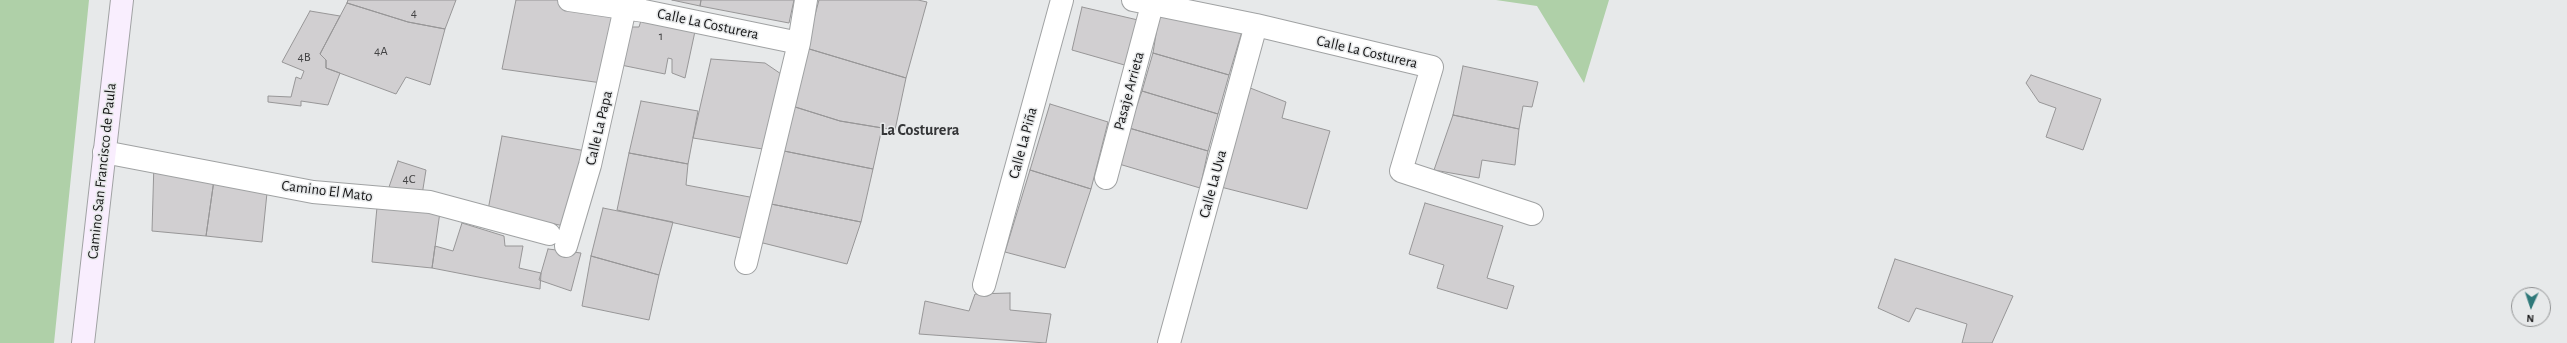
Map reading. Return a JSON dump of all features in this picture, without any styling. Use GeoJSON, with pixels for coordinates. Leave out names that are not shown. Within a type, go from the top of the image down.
{"type":"FeatureCollection","features":[{"type":"Feature","properties":{"kind":"main road","name":"Camino San Francisco de Paula"},"geometry":{"type":"LineString","coordinates":[[83,343],[122,0]]}},
{"type":"Feature","properties":{"kind":"street","name":"Calle La Costurera"},"geometry":{"type":"LineString","coordinates":[[569,0],[625,8],[799,43]]}},
{"type":"Feature","properties":{"kind":"street"},"geometry":{"type":"LineString","coordinates":[[746,263],[799,43],[806,0]]}},
{"type":"Feature","properties":{"kind":"street","name":"Calle La Piña"},"geometry":{"type":"LineString","coordinates":[[984,285],[1062,0]]}},
{"type":"Feature","properties":{"kind":"street","name":"Calle La Costurera"},"geometry":{"type":"LineString","coordinates":[[1142,2],[1256,26],[1432,67],[1401,171],[1532,214]]}},
{"type":"Feature","properties":{"kind":"street","name":"Pasaje Arrieta"},"geometry":{"type":"LineString","coordinates":[[1106,178],[1142,2]]}},
{"type":"Feature","properties":{"kind":"street","name":"Calle La Papa"},"geometry":{"type":"LineString","coordinates":[[558,240],[590,165],[625,8]]}},
{"type":"Feature","properties":{"kind":"street","name":"Calle La Uva"},"geometry":{"type":"LineString","coordinates":[[1169,343],[1256,26]]}},
{"type":"Feature","properties":{"kind":"street","name":"Camino El Mato"},"geometry":{"type":"LineString","coordinates":[[104,152],[313,192],[430,202],[558,240]]}},
{"type":"Feature","properties":{"kind":"green space"},"geometry":{"type":"Polygon","coordinates":[[[0,0],[89,0],[54,343],[0,343],[0,0]]]}},
{"type":"Feature","properties":{"kind":"green space"},"geometry":{"type":"Polygon","coordinates":[[[1496,0],[1609,0],[1584,83],[1537,6],[1496,0]]]}},
{"type":"Feature","properties":{"kind":"building"},"geometry":{"type":"Polygon","coordinates":[[[348,0],[456,0],[445,29],[408,22],[347,3],[348,0]]]}},
{"type":"Feature","properties":{"kind":"building"},"geometry":{"type":"Polygon","coordinates":[[[516,0],[569,0],[625,8],[609,84],[502,69],[516,0]]]}},
{"type":"Feature","properties":{"kind":"building"},"geometry":{"type":"Polygon","coordinates":[[[672,0],[701,0],[700,6],[672,0]]]}},
{"type":"Feature","properties":{"kind":"building"},"geometry":{"type":"Polygon","coordinates":[[[701,0],[794,0],[789,23],[700,6],[701,0]]]}},
{"type":"Feature","properties":{"kind":"building"},"geometry":{"type":"Polygon","coordinates":[[[819,0],[918,0],[927,2],[906,78],[806,48],[819,0]]]}},
{"type":"Feature","properties":{"kind":"building"},"geometry":{"type":"Polygon","coordinates":[[[347,3],[408,22],[445,29],[430,85],[406,77],[396,94],[326,68],[326,60],[320,54],[347,3]]]}},
{"type":"Feature","properties":{"kind":"building"},"geometry":{"type":"Polygon","coordinates":[[[1082,7],[1138,20],[1128,66],[1072,50],[1082,7]]]}},
{"type":"Feature","properties":{"kind":"building"},"geometry":{"type":"Polygon","coordinates":[[[310,11],[340,16],[320,54],[326,60],[326,68],[340,73],[328,105],[301,101],[301,106],[268,102],[268,96],[291,97],[296,77],[301,79],[304,71],[282,62],[310,11]]]}},
{"type":"Feature","properties":{"kind":"building"},"geometry":{"type":"Polygon","coordinates":[[[644,11],[697,22],[685,78],[672,73],[672,59],[668,58],[665,74],[621,65],[631,27],[639,27],[644,11]]]}},
{"type":"Feature","properties":{"kind":"building"},"geometry":{"type":"Polygon","coordinates":[[[1159,15],[1243,28],[1229,75],[1153,53],[1159,15]]]}},
{"type":"Feature","properties":{"kind":"building"},"geometry":{"type":"Polygon","coordinates":[[[806,48],[906,78],[895,130],[840,121],[792,106],[806,48]]]}},
{"type":"Feature","properties":{"kind":"building"},"geometry":{"type":"Polygon","coordinates":[[[1153,53],[1229,75],[1218,114],[1142,91],[1153,53]]]}},
{"type":"Feature","properties":{"kind":"building"},"geometry":{"type":"Polygon","coordinates":[[[711,59],[765,63],[784,76],[769,150],[693,138],[711,59]]]}},
{"type":"Feature","properties":{"kind":"building"},"geometry":{"type":"Polygon","coordinates":[[[1463,66],[1538,82],[1532,107],[1523,106],[1519,129],[1453,115],[1463,66]]]}},
{"type":"Feature","properties":{"kind":"building"},"geometry":{"type":"Polygon","coordinates":[[[2031,75],[2101,99],[2083,150],[2046,137],[2056,108],[2039,102],[2026,83],[2031,75]]]}},
{"type":"Feature","properties":{"kind":"building"},"geometry":{"type":"Polygon","coordinates":[[[1240,84],[1286,102],[1282,118],[1330,131],[1307,209],[1213,185],[1240,84]]]}},
{"type":"Feature","properties":{"kind":"building"},"geometry":{"type":"Polygon","coordinates":[[[1142,91],[1218,114],[1208,151],[1129,128],[1142,91]]]}},
{"type":"Feature","properties":{"kind":"building"},"geometry":{"type":"Polygon","coordinates":[[[641,101],[698,111],[688,164],[629,153],[641,101]]]}},
{"type":"Feature","properties":{"kind":"building"},"geometry":{"type":"Polygon","coordinates":[[[1050,104],[1108,122],[1091,189],[1030,170],[1050,104]]]}},
{"type":"Feature","properties":{"kind":"building"},"geometry":{"type":"Polygon","coordinates":[[[792,106],[840,121],[882,128],[873,169],[784,151],[792,106]]]}},
{"type":"Feature","properties":{"kind":"building"},"geometry":{"type":"Polygon","coordinates":[[[1453,115],[1519,129],[1515,165],[1482,160],[1479,178],[1434,170],[1453,115]]]}},
{"type":"Feature","properties":{"kind":"building"},"geometry":{"type":"Polygon","coordinates":[[[1129,128],[1208,151],[1200,188],[1119,164],[1129,128]]]}},
{"type":"Feature","properties":{"kind":"building"},"geometry":{"type":"Polygon","coordinates":[[[502,136],[586,151],[564,226],[488,210],[502,136]]]}},
{"type":"Feature","properties":{"kind":"building"},"geometry":{"type":"Polygon","coordinates":[[[784,151],[873,169],[861,222],[771,204],[784,151]]]}},
{"type":"Feature","properties":{"kind":"building"},"geometry":{"type":"Polygon","coordinates":[[[629,153],[688,164],[686,185],[755,198],[750,240],[617,210],[629,153]]]}},
{"type":"Feature","properties":{"kind":"building"},"geometry":{"type":"Polygon","coordinates":[[[398,161],[426,170],[422,195],[389,187],[398,161]]]}},
{"type":"Feature","properties":{"kind":"building"},"geometry":{"type":"Polygon","coordinates":[[[154,162],[215,173],[206,236],[152,231],[154,162]]]}},
{"type":"Feature","properties":{"kind":"building"},"geometry":{"type":"Polygon","coordinates":[[[1030,170],[1091,189],[1065,268],[1005,252],[1030,170]]]}},
{"type":"Feature","properties":{"kind":"building"},"geometry":{"type":"Polygon","coordinates":[[[215,173],[268,183],[262,242],[206,236],[215,173]]]}},
{"type":"Feature","properties":{"kind":"building"},"geometry":{"type":"Polygon","coordinates":[[[378,196],[441,205],[432,268],[372,262],[378,196]]]}},
{"type":"Feature","properties":{"kind":"building"},"geometry":{"type":"Polygon","coordinates":[[[1425,203],[1503,226],[1487,278],[1514,286],[1507,309],[1437,288],[1444,265],[1409,254],[1425,203]]]}},
{"type":"Feature","properties":{"kind":"building"},"geometry":{"type":"Polygon","coordinates":[[[771,204],[861,222],[847,264],[759,242],[771,204]]]}},
{"type":"Feature","properties":{"kind":"building"},"geometry":{"type":"Polygon","coordinates":[[[603,208],[673,222],[659,275],[591,256],[603,208]]]}},
{"type":"Feature","properties":{"kind":"building"},"geometry":{"type":"Polygon","coordinates":[[[462,223],[504,236],[505,246],[523,246],[519,268],[541,273],[540,289],[432,268],[435,246],[453,251],[462,223]]]}},
{"type":"Feature","properties":{"kind":"building"},"geometry":{"type":"Polygon","coordinates":[[[548,249],[581,253],[571,291],[539,280],[548,249]]]}},
{"type":"Feature","properties":{"kind":"building"},"geometry":{"type":"Polygon","coordinates":[[[591,256],[659,275],[649,320],[582,306],[591,256]]]}},
{"type":"Feature","properties":{"kind":"building"},"geometry":{"type":"Polygon","coordinates":[[[1895,259],[2013,296],[1992,343],[1962,343],[1967,324],[1916,308],[1909,322],[1878,308],[1895,259]]]}},
{"type":"Feature","properties":{"kind":"building"},"geometry":{"type":"Polygon","coordinates":[[[1010,293],[1010,310],[1051,314],[1046,343],[919,334],[925,301],[969,311],[975,294],[1010,293]]]}},
{"type":"Feature","properties":{"kind":"district","name":"La Costurera"},"geometry":{"type":"Point","coordinates":[920,130]}}]}
